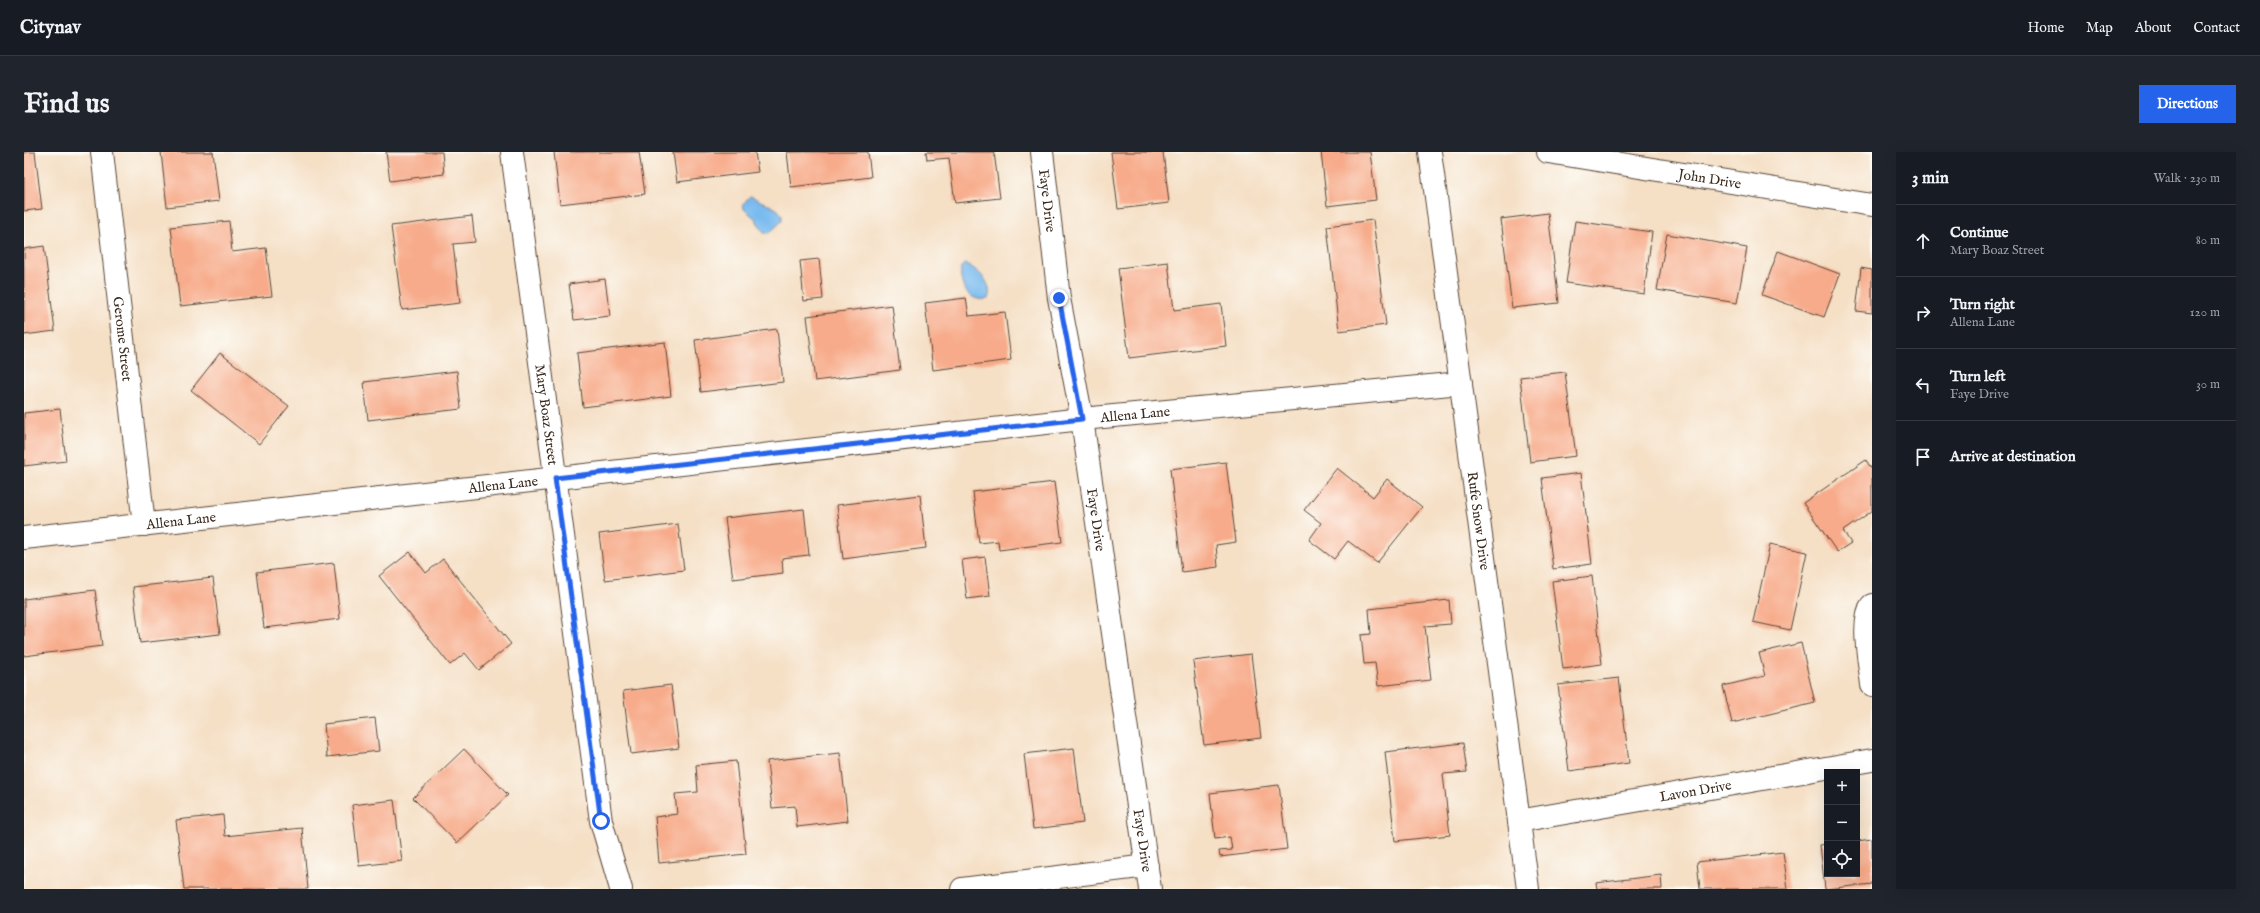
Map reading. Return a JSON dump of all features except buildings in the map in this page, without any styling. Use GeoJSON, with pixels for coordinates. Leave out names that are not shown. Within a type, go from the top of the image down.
{"type":"FeatureCollection","features":[{"type":"Feature","properties":{"kind":"street","name":"Gerome Street"},"geometry":{"type":"LineString","coordinates":[[102,152],[144,525]]}},
{"type":"Feature","properties":{"kind":"street","name":"Mary Boaz Street"},"geometry":{"type":"LineString","coordinates":[[512,152],[601,821],[621,889]]}},
{"type":"Feature","properties":{"kind":"street","name":"Faye Drive"},"geometry":{"type":"LineString","coordinates":[[1042,152],[1059,298],[1082,419],[1150,889]]}},
{"type":"Feature","properties":{"kind":"street","name":"Rufe Snow Drive"},"geometry":{"type":"LineString","coordinates":[[1430,152],[1528,889]]}},
{"type":"Feature","properties":{"kind":"street","name":"John Drive"},"geometry":{"type":"LineString","coordinates":[[1548,152],[1872,205]]}},
{"type":"Feature","properties":{"kind":"street","name":"Allena Lane"},"geometry":{"type":"LineString","coordinates":[[24,538],[1082,419],[1461,384]]}},
{"type":"Feature","properties":{"kind":"street"},"geometry":{"type":"LineString","coordinates":[[1872,605],[1869,610],[1866,629],[1872,685]]}},
{"type":"Feature","properties":{"kind":"street","name":"Lavon Drive"},"geometry":{"type":"LineString","coordinates":[[1519,821],[1872,760]]}},
{"type":"Feature","properties":{"kind":"street"},"geometry":{"type":"LineString","coordinates":[[962,889],[1147,866]]}},
{"type":"Feature","properties":{"kind":"water"},"geometry":{"type":"Polygon","coordinates":[[[750,196],[777,209],[782,215],[782,221],[769,233],[764,233],[755,218],[744,209],[743,204],[750,196]]]}},
{"type":"Feature","properties":{"kind":"water"},"geometry":{"type":"Polygon","coordinates":[[[965,264],[975,269],[984,278],[989,288],[988,299],[981,300],[975,298],[966,291],[961,280],[961,267],[965,264]]]}},
{"type":"Feature","properties":{"kind":"route"},"geometry":{"type":"LineString","coordinates":[[601,821],[555,478],[1082,419],[1059,298]]}}]}
